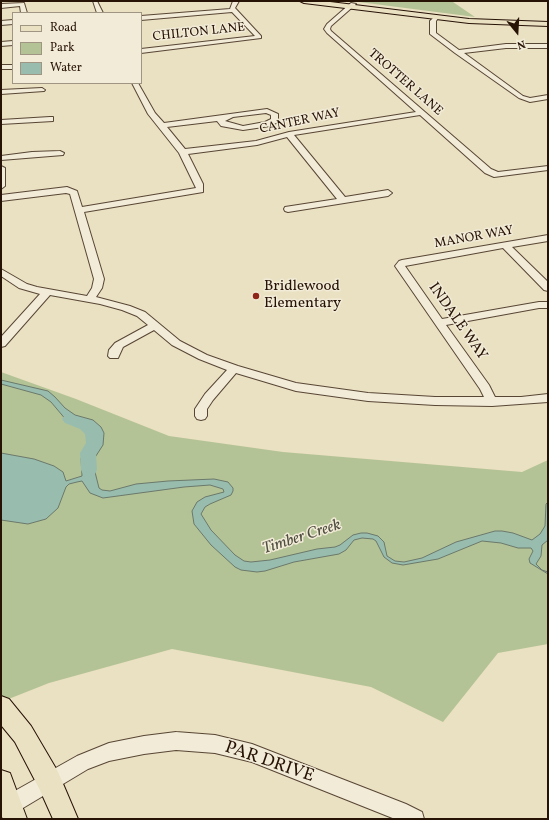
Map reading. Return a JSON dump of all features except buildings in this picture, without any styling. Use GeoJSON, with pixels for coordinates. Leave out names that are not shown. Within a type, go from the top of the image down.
{"type":"FeatureCollection","features":[{"type":"Feature","properties":{"kind":"main road"},"geometry":{"type":"LineString","coordinates":[[304,1],[467,18],[548,22]]}},
{"type":"Feature","properties":{"kind":"main road"},"geometry":{"type":"LineString","coordinates":[[328,1],[436,17],[504,23],[548,22]]}},
{"type":"Feature","properties":{"kind":"main road"},"geometry":{"type":"LineString","coordinates":[[1,707],[22,734],[49,781],[66,819]]}},
{"type":"Feature","properties":{"kind":"main road"},"geometry":{"type":"LineString","coordinates":[[1,782],[13,812]]}},
{"type":"Feature","properties":{"kind":"street"},"geometry":{"type":"LineString","coordinates":[[142,18],[234,10],[232,6],[236,1]]}},
{"type":"Feature","properties":{"kind":"street"},"geometry":{"type":"LineString","coordinates":[[95,2],[100,12]]}},
{"type":"Feature","properties":{"kind":"street"},"geometry":{"type":"LineString","coordinates":[[1,6],[22,4],[24,12]]}},
{"type":"Feature","properties":{"kind":"street","name":"TROTTER LANE"},"geometry":{"type":"LineString","coordinates":[[351,5],[329,25],[327,29],[329,32],[488,171],[497,175],[548,168]]}},
{"type":"Feature","properties":{"kind":"street","name":"CHILTON LANE"},"geometry":{"type":"LineString","coordinates":[[142,51],[259,37],[234,10]]}},
{"type":"Feature","properties":{"kind":"street"},"geometry":{"type":"LineString","coordinates":[[436,17],[433,21],[433,34],[457,52],[521,97],[530,100],[548,97]]}},
{"type":"Feature","properties":{"kind":"street"},"geometry":{"type":"LineString","coordinates":[[1,23],[12,22]]}},
{"type":"Feature","properties":{"kind":"street"},"geometry":{"type":"LineString","coordinates":[[1,44],[12,43]]}},
{"type":"Feature","properties":{"kind":"street"},"geometry":{"type":"LineString","coordinates":[[457,52],[506,46],[548,46]]}},
{"type":"Feature","properties":{"kind":"street"},"geometry":{"type":"LineString","coordinates":[[1,68],[12,66]]}},
{"type":"Feature","properties":{"kind":"street"},"geometry":{"type":"LineString","coordinates":[[80,210],[200,190],[199,184],[182,152],[152,114],[136,84]]}},
{"type":"Feature","properties":{"kind":"street"},"geometry":{"type":"LineString","coordinates":[[1,92],[42,90]]}},
{"type":"Feature","properties":{"kind":"street"},"geometry":{"type":"LineString","coordinates":[[161,126],[267,111],[274,114],[276,120],[267,124],[243,128],[224,124],[220,120],[222,118]]}},
{"type":"Feature","properties":{"kind":"street","name":"CANTER WAY"},"geometry":{"type":"LineString","coordinates":[[182,152],[257,143],[289,134],[422,113]]}},
{"type":"Feature","properties":{"kind":"street"},"geometry":{"type":"LineString","coordinates":[[1,122],[50,119]]}},
{"type":"Feature","properties":{"kind":"street"},"geometry":{"type":"LineString","coordinates":[[289,134],[342,199]]}},
{"type":"Feature","properties":{"kind":"street"},"geometry":{"type":"LineString","coordinates":[[1,158],[32,154],[60,153]]}},
{"type":"Feature","properties":{"kind":"street"},"geometry":{"type":"LineString","coordinates":[[1,168],[1,186]]}},
{"type":"Feature","properties":{"kind":"street"},"geometry":{"type":"LineString","coordinates":[[1,198],[71,191],[75,195],[99,280],[97,288],[90,299]]}},
{"type":"Feature","properties":{"kind":"street"},"geometry":{"type":"LineString","coordinates":[[288,209],[388,192]]}},
{"type":"Feature","properties":{"kind":"street","name":"MANOR WAY"},"geometry":{"type":"LineString","coordinates":[[405,263],[548,238]]}},
{"type":"Feature","properties":{"kind":"street"},"geometry":{"type":"LineString","coordinates":[[506,246],[548,288]]}},
{"type":"Feature","properties":{"kind":"street","name":"INDALE WAY"},"geometry":{"type":"LineString","coordinates":[[405,263],[400,266],[485,388],[492,402]]}},
{"type":"Feature","properties":{"kind":"street"},"geometry":{"type":"LineString","coordinates":[[1,272],[23,286],[47,292],[90,299],[126,308],[141,314],[184,348],[234,369],[272,380],[320,391],[368,397],[435,401],[492,402],[548,398]]}},
{"type":"Feature","properties":{"kind":"street"},"geometry":{"type":"LineString","coordinates":[[1,344],[47,292]]}},
{"type":"Feature","properties":{"kind":"street"},"geometry":{"type":"LineString","coordinates":[[439,323],[539,305],[548,305]]}},
{"type":"Feature","properties":{"kind":"street"},"geometry":{"type":"LineString","coordinates":[[114,356],[115,350],[119,345],[156,325]]}},
{"type":"Feature","properties":{"kind":"street"},"geometry":{"type":"LineString","coordinates":[[201,416],[201,409],[205,403],[234,369]]}},
{"type":"Feature","properties":{"kind":"street","name":"PAR DRIVE"},"geometry":{"type":"LineString","coordinates":[[13,812],[49,781],[83,762],[123,749],[176,740],[215,744],[252,753],[415,819]]}},
{"type":"Feature","properties":{"kind":"green space"},"geometry":{"type":"Polygon","coordinates":[[[463,1],[453,2],[475,17],[359,2],[463,1]]]}},
{"type":"Feature","properties":{"kind":"green space"},"geometry":{"type":"Polygon","coordinates":[[[1,372],[76,399],[169,436],[283,452],[522,472],[548,460],[548,644],[498,653],[443,722],[371,687],[172,649],[49,683],[1,702],[1,372]]]}},
{"type":"Feature","properties":{"kind":"water"},"geometry":{"type":"Polygon","coordinates":[[[1,380],[48,391],[65,408],[75,415],[93,420],[101,427],[104,433],[103,445],[94,459],[93,464],[99,488],[102,490],[110,491],[136,484],[168,481],[214,479],[228,482],[233,488],[231,495],[205,507],[201,514],[211,530],[235,555],[244,561],[251,562],[270,560],[317,549],[335,547],[353,535],[361,533],[378,536],[384,542],[387,556],[395,561],[404,562],[422,558],[456,542],[495,531],[513,533],[532,540],[540,534],[545,526],[546,504],[548,502],[548,540],[542,545],[541,556],[536,564],[542,570],[548,572],[548,574],[530,563],[529,559],[533,551],[531,548],[518,548],[501,543],[482,541],[438,559],[403,565],[392,563],[384,557],[376,541],[373,539],[362,538],[354,540],[346,550],[339,554],[294,562],[265,571],[257,572],[241,570],[235,567],[211,545],[194,524],[192,511],[197,502],[205,497],[224,492],[223,489],[210,485],[103,498],[90,493],[82,481],[69,484],[66,487],[58,508],[46,519],[28,524],[1,520],[1,453],[34,459],[54,466],[63,472],[66,481],[82,476],[81,458],[92,449],[96,443],[96,438],[95,434],[89,428],[67,421],[51,402],[41,395],[1,384],[1,380]]]}},
{"type":"Feature","properties":{"kind":"waterway","name":"Timber Creek"},"geometry":{"type":"LineString","coordinates":[[70,419],[85,425],[93,432],[94,443],[88,453],[89,470]]}},
{"type":"Feature","properties":{"kind":"place","name":"Bridlewood Elementary"},"geometry":{"type":"Point","coordinates":[256,296]}}]}
